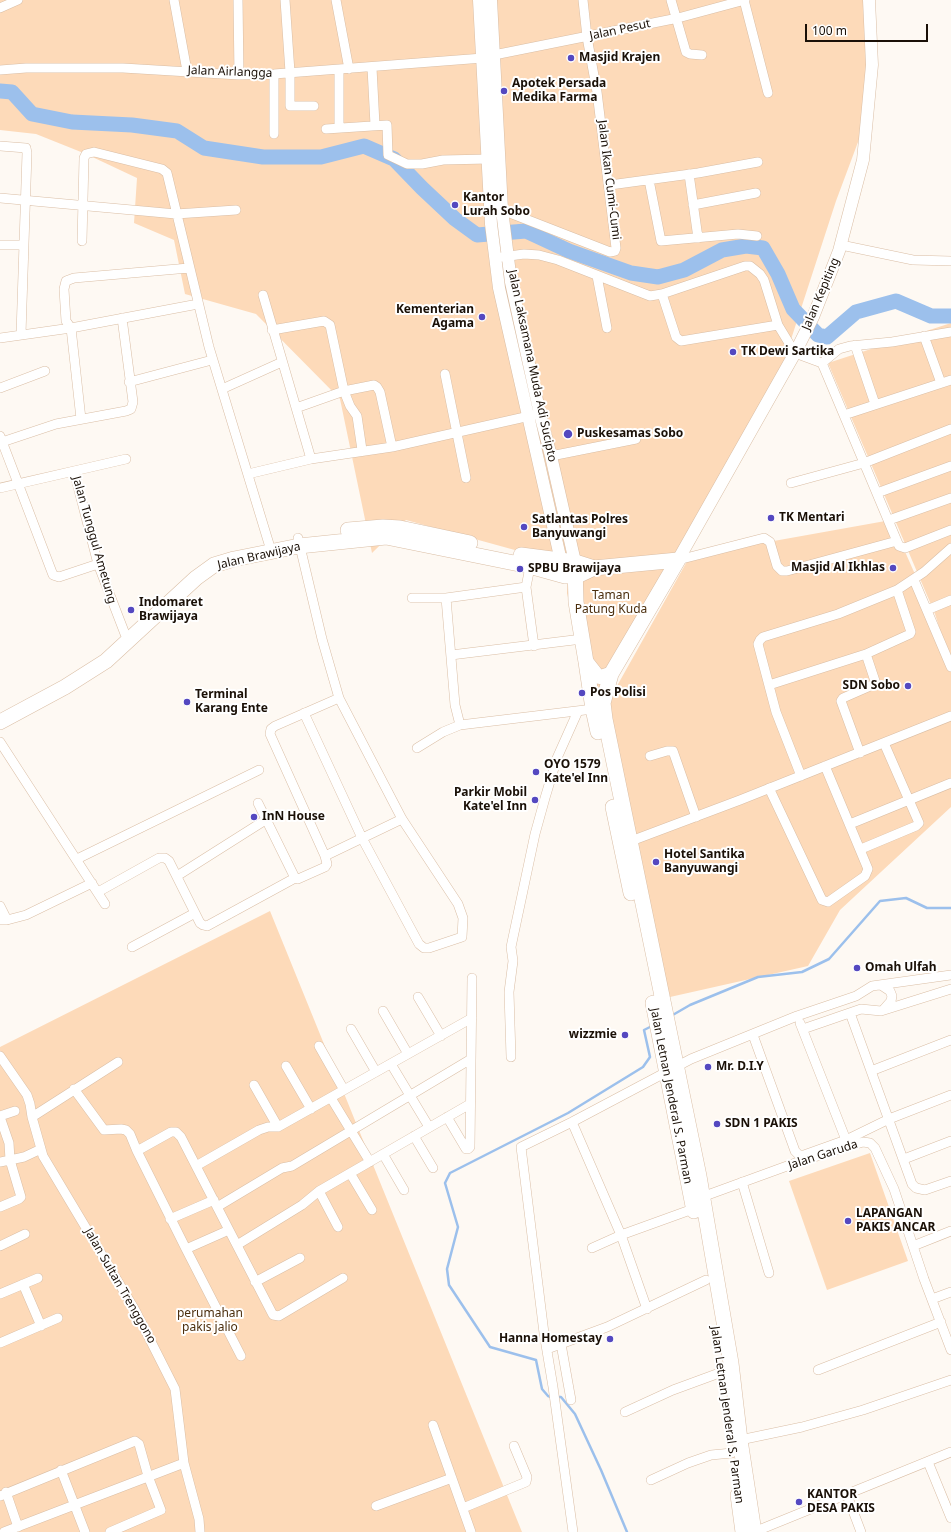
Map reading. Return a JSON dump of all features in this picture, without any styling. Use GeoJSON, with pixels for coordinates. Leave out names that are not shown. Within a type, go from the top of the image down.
{"type":"FeatureCollection","features":[{"type":"Feature","properties":{"kind":"highway","name":"Jalan Brawijaya"},"geometry":{"type":"LineString","coordinates":[[0,715],[68,678],[102,655],[198,564],[218,554],[269,544],[386,537],[569,569],[678,560]]}},
{"type":"Feature","properties":{"kind":"highway","name":"Jalan Brawijaya"},"geometry":{"type":"LineString","coordinates":[[0,722],[65,687],[106,661],[205,571],[214,565],[299,542]]}},
{"type":"Feature","properties":{"kind":"highway","name":"Jalan Letnan Jenderal S. Parman"},"geometry":{"type":"LineString","coordinates":[[655,991],[631,841],[604,719],[603,703],[610,674],[678,560]]}},
{"type":"Feature","properties":{"kind":"highway","name":"Jalan Letnan Jenderal S. Parman"},"geometry":{"type":"LineString","coordinates":[[569,569],[586,662],[585,710],[655,991],[671,1067],[731,1363],[740,1440],[754,1532]]}},
{"type":"Feature","properties":{"kind":"highway"},"geometry":{"type":"LineString","coordinates":[[586,662],[597,676],[602,677],[610,674]]}},
{"type":"Feature","properties":{"kind":"highway","name":"Jalan Letnan Jenderal S. Parman"},"geometry":{"type":"LineString","coordinates":[[698,1203],[706,1280],[722,1372],[743,1532]]}},
{"type":"Feature","properties":{"kind":"main road","name":"Jalan Laksamana Muda Adi Sucipto"},"geometry":{"type":"LineString","coordinates":[[479,0],[488,57],[499,218],[495,257],[499,288],[534,415],[569,569]]}},
{"type":"Feature","properties":{"kind":"main road","name":"Jalan Laksamana Muda Adi Sucipto"},"geometry":{"type":"LineString","coordinates":[[491,0],[488,57],[488,159],[490,206],[499,218],[508,252],[511,282],[534,415],[551,456],[569,569]]}},
{"type":"Feature","properties":{"kind":"main road","name":"Jalan Kepiting"},"geometry":{"type":"LineString","coordinates":[[678,560],[813,317],[841,245],[863,160],[872,65],[869,0]]}},
{"type":"Feature","properties":{"kind":"street"},"geometry":{"type":"LineString","coordinates":[[0,8],[18,0]]}},
{"type":"Feature","properties":{"kind":"street"},"geometry":{"type":"LineString","coordinates":[[174,0],[187,71]]}},
{"type":"Feature","properties":{"kind":"street"},"geometry":{"type":"LineString","coordinates":[[238,0],[239,75]]}},
{"type":"Feature","properties":{"kind":"street"},"geometry":{"type":"LineString","coordinates":[[285,0],[290,72],[290,106],[314,106]]}},
{"type":"Feature","properties":{"kind":"street"},"geometry":{"type":"LineString","coordinates":[[336,0],[349,69]]}},
{"type":"Feature","properties":{"kind":"street","name":"Jalan Ikan Cumi-Cumi"},"geometry":{"type":"LineString","coordinates":[[499,218],[610,252],[613,252],[617,244],[598,92],[587,37],[583,0]]}},
{"type":"Feature","properties":{"kind":"street"},"geometry":{"type":"LineString","coordinates":[[672,0],[686,52],[690,54],[702,54]]}},
{"type":"Feature","properties":{"kind":"street"},"geometry":{"type":"LineString","coordinates":[[744,0],[768,93]]}},
{"type":"Feature","properties":{"kind":"street","name":"Jalan Pesut"},"geometry":{"type":"LineString","coordinates":[[488,57],[678,18],[744,0]]}},
{"type":"Feature","properties":{"kind":"street","name":"Jalan Airlangga"},"geometry":{"type":"LineString","coordinates":[[0,70],[26,68],[123,68],[239,75],[372,68],[488,57]]}},
{"type":"Feature","properties":{"kind":"street"},"geometry":{"type":"LineString","coordinates":[[372,68],[375,125]]}},
{"type":"Feature","properties":{"kind":"street"},"geometry":{"type":"LineString","coordinates":[[339,70],[340,128]]}},
{"type":"Feature","properties":{"kind":"street"},"geometry":{"type":"LineString","coordinates":[[274,74],[274,134]]}},
{"type":"Feature","properties":{"kind":"street"},"geometry":{"type":"LineString","coordinates":[[326,129],[375,125],[388,126],[387,153],[391,157],[407,164],[422,164],[443,160],[488,159]]}},
{"type":"Feature","properties":{"kind":"street"},"geometry":{"type":"LineString","coordinates":[[0,146],[20,147],[27,150],[21,334]]}},
{"type":"Feature","properties":{"kind":"street"},"geometry":{"type":"LineString","coordinates":[[82,242],[84,158],[86,154],[94,152],[162,169],[167,173],[212,360],[269,544]]}},
{"type":"Feature","properties":{"kind":"street"},"geometry":{"type":"LineString","coordinates":[[610,185],[689,174],[758,162]]}},
{"type":"Feature","properties":{"kind":"street"},"geometry":{"type":"LineString","coordinates":[[689,174],[698,238]]}},
{"type":"Feature","properties":{"kind":"street"},"geometry":{"type":"LineString","coordinates":[[649,180],[660,241],[666,242],[738,234],[758,236]]}},
{"type":"Feature","properties":{"kind":"street"},"geometry":{"type":"LineString","coordinates":[[693,205],[756,193]]}},
{"type":"Feature","properties":{"kind":"street"},"geometry":{"type":"LineString","coordinates":[[0,198],[25,199],[176,214],[236,210]]}},
{"type":"Feature","properties":{"kind":"street"},"geometry":{"type":"LineString","coordinates":[[0,245],[24,245]]}},
{"type":"Feature","properties":{"kind":"street"},"geometry":{"type":"LineString","coordinates":[[841,245],[913,260],[951,261]]}},
{"type":"Feature","properties":{"kind":"street"},"geometry":{"type":"LineString","coordinates":[[495,257],[508,252],[539,255],[558,260],[650,296],[662,294],[745,266],[750,266],[760,274],[764,280],[778,325],[794,353],[822,363],[900,545]]}},
{"type":"Feature","properties":{"kind":"street"},"geometry":{"type":"LineString","coordinates":[[81,419],[71,328],[66,321],[64,289],[66,281],[74,278],[189,268]]}},
{"type":"Feature","properties":{"kind":"street"},"geometry":{"type":"LineString","coordinates":[[597,276],[607,328]]}},
{"type":"Feature","properties":{"kind":"street"},"geometry":{"type":"LineString","coordinates":[[662,294],[676,337],[681,341],[778,325]]}},
{"type":"Feature","properties":{"kind":"street"},"geometry":{"type":"LineString","coordinates":[[263,296],[311,459]]}},
{"type":"Feature","properties":{"kind":"street"},"geometry":{"type":"LineString","coordinates":[[0,338],[71,328],[198,304]]}},
{"type":"Feature","properties":{"kind":"street"},"geometry":{"type":"LineString","coordinates":[[98,564],[59,577],[53,575],[1,439],[56,424],[131,409],[133,402],[129,382],[122,318]]}},
{"type":"Feature","properties":{"kind":"street"},"geometry":{"type":"LineString","coordinates":[[272,330],[324,321],[327,322],[331,329],[344,391],[350,406],[357,416],[362,450]]}},
{"type":"Feature","properties":{"kind":"street"},"geometry":{"type":"LineString","coordinates":[[822,363],[839,349],[855,345],[951,332]]}},
{"type":"Feature","properties":{"kind":"street"},"geometry":{"type":"LineString","coordinates":[[924,336],[941,383]]}},
{"type":"Feature","properties":{"kind":"street"},"geometry":{"type":"LineString","coordinates":[[855,345],[875,404]]}},
{"type":"Feature","properties":{"kind":"street"},"geometry":{"type":"LineString","coordinates":[[129,382],[212,360]]}},
{"type":"Feature","properties":{"kind":"street"},"geometry":{"type":"LineString","coordinates":[[222,389],[282,362]]}},
{"type":"Feature","properties":{"kind":"street"},"geometry":{"type":"LineString","coordinates":[[0,388],[45,371]]}},
{"type":"Feature","properties":{"kind":"street"},"geometry":{"type":"LineString","coordinates":[[445,374],[466,478]]}},
{"type":"Feature","properties":{"kind":"street"},"geometry":{"type":"LineString","coordinates":[[844,415],[951,380]]}},
{"type":"Feature","properties":{"kind":"street"},"geometry":{"type":"LineString","coordinates":[[296,408],[344,391],[371,385],[377,387],[392,447]]}},
{"type":"Feature","properties":{"kind":"street"},"geometry":{"type":"LineString","coordinates":[[248,474],[311,459],[362,450],[392,447],[534,415]]}},
{"type":"Feature","properties":{"kind":"street"},"geometry":{"type":"LineString","coordinates":[[791,483],[864,463],[951,429]]}},
{"type":"Feature","properties":{"kind":"street"},"geometry":{"type":"LineString","coordinates":[[551,456],[636,439]]}},
{"type":"Feature","properties":{"kind":"street"},"geometry":{"type":"LineString","coordinates":[[74,471],[126,459]]}},
{"type":"Feature","properties":{"kind":"street"},"geometry":{"type":"LineString","coordinates":[[877,493],[951,466]]}},
{"type":"Feature","properties":{"kind":"street","name":"Jalan Tunggul Ametung"},"geometry":{"type":"LineString","coordinates":[[0,488],[74,471],[98,564],[125,634]]}},
{"type":"Feature","properties":{"kind":"street"},"geometry":{"type":"LineString","coordinates":[[888,520],[951,498]]}},
{"type":"Feature","properties":{"kind":"street"},"geometry":{"type":"LineString","coordinates":[[678,560],[764,538],[770,542],[777,566],[782,571],[786,571],[900,545],[951,530]]}},
{"type":"Feature","properties":{"kind":"street"},"geometry":{"type":"LineString","coordinates":[[299,542],[322,639],[340,698],[402,819],[462,911],[464,932],[462,937],[457,940],[429,948],[424,948],[419,944],[362,838],[304,713]]}},
{"type":"Feature","properties":{"kind":"street"},"geometry":{"type":"LineString","coordinates":[[801,776],[776,712],[758,644],[763,637],[838,614],[897,590],[914,580],[951,548]]}},
{"type":"Feature","properties":{"kind":"street"},"geometry":{"type":"LineString","coordinates":[[531,562],[526,587],[534,646]]}},
{"type":"Feature","properties":{"kind":"street"},"geometry":{"type":"LineString","coordinates":[[914,580],[951,664]]}},
{"type":"Feature","properties":{"kind":"street"},"geometry":{"type":"LineString","coordinates":[[412,598],[446,598],[526,587]]}},
{"type":"Feature","properties":{"kind":"street"},"geometry":{"type":"LineString","coordinates":[[769,685],[866,654],[910,634],[911,632],[897,590]]}},
{"type":"Feature","properties":{"kind":"street"},"geometry":{"type":"LineString","coordinates":[[446,598],[455,705],[460,725]]}},
{"type":"Feature","properties":{"kind":"street"},"geometry":{"type":"LineString","coordinates":[[927,610],[951,600]]}},
{"type":"Feature","properties":{"kind":"street"},"geometry":{"type":"LineString","coordinates":[[451,654],[534,646],[582,639]]}},
{"type":"Feature","properties":{"kind":"street"},"geometry":{"type":"LineString","coordinates":[[860,752],[841,701],[843,698],[875,684],[866,654]]}},
{"type":"Feature","properties":{"kind":"street"},"geometry":{"type":"LineString","coordinates":[[98,892],[159,858],[165,858],[169,861],[200,922],[203,925],[208,926],[295,878],[298,879],[325,867],[327,864],[325,856],[270,734],[271,729],[275,726],[340,698]]}},
{"type":"Feature","properties":{"kind":"street"},"geometry":{"type":"LineString","coordinates":[[418,748],[444,732],[460,725],[585,710]]}},
{"type":"Feature","properties":{"kind":"street"},"geometry":{"type":"LineString","coordinates":[[511,1057],[509,992],[512,957],[511,948],[537,827],[557,758],[585,710]]}},
{"type":"Feature","properties":{"kind":"street"},"geometry":{"type":"LineString","coordinates":[[631,841],[801,776],[951,716]]}},
{"type":"Feature","properties":{"kind":"street"},"geometry":{"type":"LineString","coordinates":[[0,742],[105,904]]}},
{"type":"Feature","properties":{"kind":"street"},"geometry":{"type":"LineString","coordinates":[[861,849],[917,824],[919,821],[884,743]]}},
{"type":"Feature","properties":{"kind":"street"},"geometry":{"type":"LineString","coordinates":[[650,756],[667,751],[673,751],[696,817]]}},
{"type":"Feature","properties":{"kind":"street"},"geometry":{"type":"LineString","coordinates":[[769,788],[824,901],[828,902],[867,873],[868,869],[861,849],[825,766]]}},
{"type":"Feature","properties":{"kind":"street"},"geometry":{"type":"LineString","coordinates":[[77,859],[259,770]]}},
{"type":"Feature","properties":{"kind":"street"},"geometry":{"type":"LineString","coordinates":[[850,824],[951,783]]}},
{"type":"Feature","properties":{"kind":"street"},"geometry":{"type":"LineString","coordinates":[[258,803],[295,878]]}},
{"type":"Feature","properties":{"kind":"street"},"geometry":{"type":"LineString","coordinates":[[176,876],[266,819]]}},
{"type":"Feature","properties":{"kind":"street"},"geometry":{"type":"LineString","coordinates":[[325,856],[402,819]]}},
{"type":"Feature","properties":{"kind":"street"},"geometry":{"type":"LineString","coordinates":[[0,906],[4,920],[26,915],[92,883]]}},
{"type":"Feature","properties":{"kind":"street"},"geometry":{"type":"LineString","coordinates":[[132,947],[195,913]]}},
{"type":"Feature","properties":{"kind":"street"},"geometry":{"type":"LineString","coordinates":[[573,1532],[554,1387],[547,1349],[521,1148],[572,1122],[671,1067],[797,1016],[856,996],[872,986],[951,976]]}},
{"type":"Feature","properties":{"kind":"street"},"geometry":{"type":"LineString","coordinates":[[447,1117],[468,1149],[470,1147],[472,978]]}},
{"type":"Feature","properties":{"kind":"street"},"geometry":{"type":"LineString","coordinates":[[881,985],[890,991],[892,996],[891,1001],[884,1009]]}},
{"type":"Feature","properties":{"kind":"street"},"geometry":{"type":"LineString","coordinates":[[803,1029],[861,1009],[877,1012],[951,989]]}},
{"type":"Feature","properties":{"kind":"street"},"geometry":{"type":"LineString","coordinates":[[418,997],[441,1036]]}},
{"type":"Feature","properties":{"kind":"street"},"geometry":{"type":"LineString","coordinates":[[383,1011],[408,1054]]}},
{"type":"Feature","properties":{"kind":"street"},"geometry":{"type":"LineString","coordinates":[[850,1013],[912,1184],[916,1188],[925,1190],[951,1181]]}},
{"type":"Feature","properties":{"kind":"street"},"geometry":{"type":"LineString","coordinates":[[797,1016],[846,1140]]}},
{"type":"Feature","properties":{"kind":"street"},"geometry":{"type":"LineString","coordinates":[[196,1166],[259,1130],[268,1126],[278,1127],[472,1018]]}},
{"type":"Feature","properties":{"kind":"street"},"geometry":{"type":"LineString","coordinates":[[351,1029],[376,1072]]}},
{"type":"Feature","properties":{"kind":"street"},"geometry":{"type":"LineString","coordinates":[[753,1035],[795,1151],[799,1155],[804,1155],[846,1140],[889,1119],[951,1095]]}},
{"type":"Feature","properties":{"kind":"street"},"geometry":{"type":"LineString","coordinates":[[871,1071],[951,1040]]}},
{"type":"Feature","properties":{"kind":"street"},"geometry":{"type":"LineString","coordinates":[[319,1046],[344,1090]]}},
{"type":"Feature","properties":{"kind":"street","name":"Jalan Sultan Trenggono"},"geometry":{"type":"LineString","coordinates":[[0,1056],[26,1095],[30,1104],[41,1149],[136,1310],[171,1380],[178,1399],[184,1463],[200,1529]]}},
{"type":"Feature","properties":{"kind":"street"},"geometry":{"type":"LineString","coordinates":[[170,1219],[216,1204],[282,1168],[292,1166],[471,1059]]}},
{"type":"Feature","properties":{"kind":"street"},"geometry":{"type":"LineString","coordinates":[[32,1117],[118,1062]]}},
{"type":"Feature","properties":{"kind":"street"},"geometry":{"type":"LineString","coordinates":[[391,1064],[429,1127]]}},
{"type":"Feature","properties":{"kind":"street"},"geometry":{"type":"LineString","coordinates":[[286,1066],[311,1108]]}},
{"type":"Feature","properties":{"kind":"street"},"geometry":{"type":"LineString","coordinates":[[254,1085],[278,1127]]}},
{"type":"Feature","properties":{"kind":"street"},"geometry":{"type":"LineString","coordinates":[[74,1089],[104,1130],[126,1130],[130,1134],[170,1219],[241,1356]]}},
{"type":"Feature","properties":{"kind":"street"},"geometry":{"type":"LineString","coordinates":[[331,1098],[370,1162]]}},
{"type":"Feature","properties":{"kind":"street"},"geometry":{"type":"LineString","coordinates":[[237,1245],[302,1205],[319,1191],[470,1104]]}},
{"type":"Feature","properties":{"kind":"street"},"geometry":{"type":"LineString","coordinates":[[0,1207],[21,1197],[17,1159],[9,1143],[0,1116],[15,1111]]}},
{"type":"Feature","properties":{"kind":"street"},"geometry":{"type":"LineString","coordinates":[[572,1122],[621,1235],[647,1310]]}},
{"type":"Feature","properties":{"kind":"street"},"geometry":{"type":"LineString","coordinates":[[137,1151],[171,1132],[176,1132],[181,1137],[269,1309],[276,1316],[286,1312],[343,1278]]}},
{"type":"Feature","properties":{"kind":"street"},"geometry":{"type":"LineString","coordinates":[[414,1136],[433,1168]]}},
{"type":"Feature","properties":{"kind":"street"},"geometry":{"type":"LineString","coordinates":[[904,1159],[951,1141]]}},
{"type":"Feature","properties":{"kind":"street","name":"Jalan Garuda"},"geometry":{"type":"LineString","coordinates":[[592,1248],[698,1203],[742,1182],[862,1142],[870,1143],[894,1189],[951,1350]]}},
{"type":"Feature","properties":{"kind":"street"},"geometry":{"type":"LineString","coordinates":[[0,1162],[17,1159],[41,1149]]}},
{"type":"Feature","properties":{"kind":"street"},"geometry":{"type":"LineString","coordinates":[[382,1154],[404,1190]]}},
{"type":"Feature","properties":{"kind":"street"},"geometry":{"type":"LineString","coordinates":[[350,1173],[372,1210]]}},
{"type":"Feature","properties":{"kind":"street"},"geometry":{"type":"LineString","coordinates":[[742,1182],[769,1273]]}},
{"type":"Feature","properties":{"kind":"street"},"geometry":{"type":"LineString","coordinates":[[319,1191],[338,1228]]}},
{"type":"Feature","properties":{"kind":"street"},"geometry":{"type":"LineString","coordinates":[[186,1248],[229,1230]]}},
{"type":"Feature","properties":{"kind":"street"},"geometry":{"type":"LineString","coordinates":[[913,1246],[951,1231]]}},
{"type":"Feature","properties":{"kind":"street"},"geometry":{"type":"LineString","coordinates":[[0,1246],[25,1234]]}},
{"type":"Feature","properties":{"kind":"street"},"geometry":{"type":"LineString","coordinates":[[255,1282],[300,1258]]}},
{"type":"Feature","properties":{"kind":"street"},"geometry":{"type":"LineString","coordinates":[[0,1294],[38,1278]]}},
{"type":"Feature","properties":{"kind":"street"},"geometry":{"type":"LineString","coordinates":[[547,1349],[607,1327],[647,1310],[706,1280]]}},
{"type":"Feature","properties":{"kind":"street"},"geometry":{"type":"LineString","coordinates":[[23,1284],[41,1326]]}},
{"type":"Feature","properties":{"kind":"street"},"geometry":{"type":"LineString","coordinates":[[932,1299],[951,1292]]}},
{"type":"Feature","properties":{"kind":"street"},"geometry":{"type":"LineString","coordinates":[[0,1343],[58,1318]]}},
{"type":"Feature","properties":{"kind":"street"},"geometry":{"type":"LineString","coordinates":[[818,1370],[941,1322]]}},
{"type":"Feature","properties":{"kind":"street"},"geometry":{"type":"LineString","coordinates":[[561,1344],[571,1400]]}},
{"type":"Feature","properties":{"kind":"street"},"geometry":{"type":"LineString","coordinates":[[625,1412],[673,1390],[722,1372]]}},
{"type":"Feature","properties":{"kind":"street"},"geometry":{"type":"LineString","coordinates":[[740,1440],[802,1428],[863,1410],[951,1380]]}},
{"type":"Feature","properties":{"kind":"street"},"geometry":{"type":"LineString","coordinates":[[433,1425],[472,1532]]}},
{"type":"Feature","properties":{"kind":"street"},"geometry":{"type":"LineString","coordinates":[[18,1526],[3,1494],[135,1441],[139,1444],[148,1476],[161,1510],[110,1532]]}},
{"type":"Feature","properties":{"kind":"street"},"geometry":{"type":"LineString","coordinates":[[463,1508],[526,1482],[527,1477],[514,1446]]}},
{"type":"Feature","properties":{"kind":"street"},"geometry":{"type":"LineString","coordinates":[[754,1532],[951,1452]]}},
{"type":"Feature","properties":{"kind":"street"},"geometry":{"type":"LineString","coordinates":[[651,1480],[688,1463],[711,1455],[732,1453]]}},
{"type":"Feature","properties":{"kind":"street"},"geometry":{"type":"LineString","coordinates":[[928,1462],[951,1518]]}},
{"type":"Feature","properties":{"kind":"street"},"geometry":{"type":"LineString","coordinates":[[4,1532],[184,1463]]}},
{"type":"Feature","properties":{"kind":"street"},"geometry":{"type":"LineString","coordinates":[[61,1470],[84,1532]]}},
{"type":"Feature","properties":{"kind":"street"},"geometry":{"type":"LineString","coordinates":[[376,1506],[452,1478]]}},
{"type":"Feature","properties":{"kind":"street"},"geometry":{"type":"LineString","coordinates":[[847,1495],[861,1532]]}},
{"type":"Feature","properties":{"kind":"green space"},"geometry":{"type":"Polygon","coordinates":[[[0,0],[865,0],[867,118],[836,201],[783,364],[678,560],[551,560],[406,520],[372,553],[340,399],[256,314],[185,294],[174,240],[134,223],[137,178],[86,154],[36,134],[0,130],[0,0]]]}},
{"type":"Feature","properties":{"kind":"green space"},"geometry":{"type":"Polygon","coordinates":[[[951,323],[951,807],[840,910],[808,966],[670,997],[599,718],[690,556],[891,520],[941,633],[935,614],[828,363],[951,323]]]}},
{"type":"Feature","properties":{"kind":"green space","name":"Taman Patung Kuda"},"geometry":{"type":"Polygon","coordinates":[[[569,566],[677,568],[595,717],[567,593],[569,566]]]}},
{"type":"Feature","properties":{"kind":"green space","name":"perumahan pakis jalio"},"geometry":{"type":"Polygon","coordinates":[[[270,911],[522,1532],[0,1532],[0,1047],[270,911]]]}},
{"type":"Feature","properties":{"kind":"green space","name":"LAPANGAN PAKIS ANCAR"},"geometry":{"type":"Polygon","coordinates":[[[870,1153],[908,1261],[827,1290],[789,1181],[870,1153]]]}},
{"type":"Feature","properties":{"kind":"waterway"},"geometry":{"type":"LineString","coordinates":[[0,91],[12,92],[32,114],[72,122],[132,125],[177,131],[204,148],[263,157],[321,157],[364,146],[394,159],[455,219],[477,235],[526,231],[569,251],[631,273],[658,277],[684,270],[722,250],[746,246],[763,248],[778,274],[793,309],[818,335],[827,337],[856,312],[896,301],[931,316],[951,316]]}},
{"type":"Feature","properties":{"kind":"waterway"},"geometry":{"type":"LineString","coordinates":[[671,1016],[690,1005],[758,977],[802,972],[829,959],[880,901],[906,898],[927,908],[951,908]]}},
{"type":"Feature","properties":{"kind":"waterway"},"geometry":{"type":"LineString","coordinates":[[551,1397],[548,1396],[542,1389],[536,1360],[490,1347],[449,1285],[447,1269],[458,1227],[445,1183],[450,1173],[568,1113],[643,1067],[650,1057],[644,1030],[652,1026]]}},
{"type":"Feature","properties":{"kind":"waterway"},"geometry":{"type":"LineString","coordinates":[[556,1397],[561,1397],[575,1414],[601,1470],[627,1532]]}},
{"type":"Feature","properties":{"kind":"place","name":"Masjid Krajen"},"geometry":{"type":"Point","coordinates":[571,58]}},
{"type":"Feature","properties":{"kind":"place","name":"Apotek Persada Medika Farma"},"geometry":{"type":"Point","coordinates":[504,91]}},
{"type":"Feature","properties":{"kind":"place","name":"Kantor Lurah Sobo"},"geometry":{"type":"Point","coordinates":[455,205]}},
{"type":"Feature","properties":{"kind":"place","name":"Kementerian Agama"},"geometry":{"type":"Point","coordinates":[482,317]}},
{"type":"Feature","properties":{"kind":"place","name":"TK Dewi Sartika"},"geometry":{"type":"Point","coordinates":[733,352]}},
{"type":"Feature","properties":{"kind":"place","name":"Puskesamas Sobo"},"geometry":{"type":"Point","coordinates":[568,434]}},
{"type":"Feature","properties":{"kind":"place","name":"TK Mentari"},"geometry":{"type":"Point","coordinates":[771,518]}},
{"type":"Feature","properties":{"kind":"place","name":"Satlantas Polres Banyuwangi"},"geometry":{"type":"Point","coordinates":[524,527]}},
{"type":"Feature","properties":{"kind":"place","name":"Masjid Al Ikhlas"},"geometry":{"type":"Point","coordinates":[893,568]}},
{"type":"Feature","properties":{"kind":"place","name":"SPBU Brawijaya"},"geometry":{"type":"Point","coordinates":[520,569]}},
{"type":"Feature","properties":{"kind":"place","name":"Indomaret Brawijaya"},"geometry":{"type":"Point","coordinates":[131,610]}},
{"type":"Feature","properties":{"kind":"place","name":"SDN Sobo"},"geometry":{"type":"Point","coordinates":[908,686]}},
{"type":"Feature","properties":{"kind":"place","name":"Pos Polisi"},"geometry":{"type":"Point","coordinates":[582,693]}},
{"type":"Feature","properties":{"kind":"place","name":"Terminal Karang Ente"},"geometry":{"type":"Point","coordinates":[187,702]}},
{"type":"Feature","properties":{"kind":"place","name":"OYO 1579 Kate'el Inn"},"geometry":{"type":"Point","coordinates":[536,772]}},
{"type":"Feature","properties":{"kind":"place","name":"Parkir Mobil Kate'el Inn"},"geometry":{"type":"Point","coordinates":[535,800]}},
{"type":"Feature","properties":{"kind":"place","name":"InN House"},"geometry":{"type":"Point","coordinates":[254,817]}},
{"type":"Feature","properties":{"kind":"place","name":"Hotel Santika Banyuwangi"},"geometry":{"type":"Point","coordinates":[656,862]}},
{"type":"Feature","properties":{"kind":"place","name":"Omah Ulfah"},"geometry":{"type":"Point","coordinates":[857,968]}},
{"type":"Feature","properties":{"kind":"place","name":"wizzmie"},"geometry":{"type":"Point","coordinates":[625,1035]}},
{"type":"Feature","properties":{"kind":"place","name":"Mr. D.I.Y"},"geometry":{"type":"Point","coordinates":[708,1067]}},
{"type":"Feature","properties":{"kind":"place","name":"SDN 1 PAKIS"},"geometry":{"type":"Point","coordinates":[717,1124]}},
{"type":"Feature","properties":{"kind":"place","name":"LAPANGAN PAKIS ANCAR"},"geometry":{"type":"Point","coordinates":[848,1221]}},
{"type":"Feature","properties":{"kind":"place","name":"Hanna Homestay"},"geometry":{"type":"Point","coordinates":[610,1339]}},
{"type":"Feature","properties":{"kind":"place","name":"KANTOR DESA PAKIS"},"geometry":{"type":"Point","coordinates":[799,1502]}}]}
